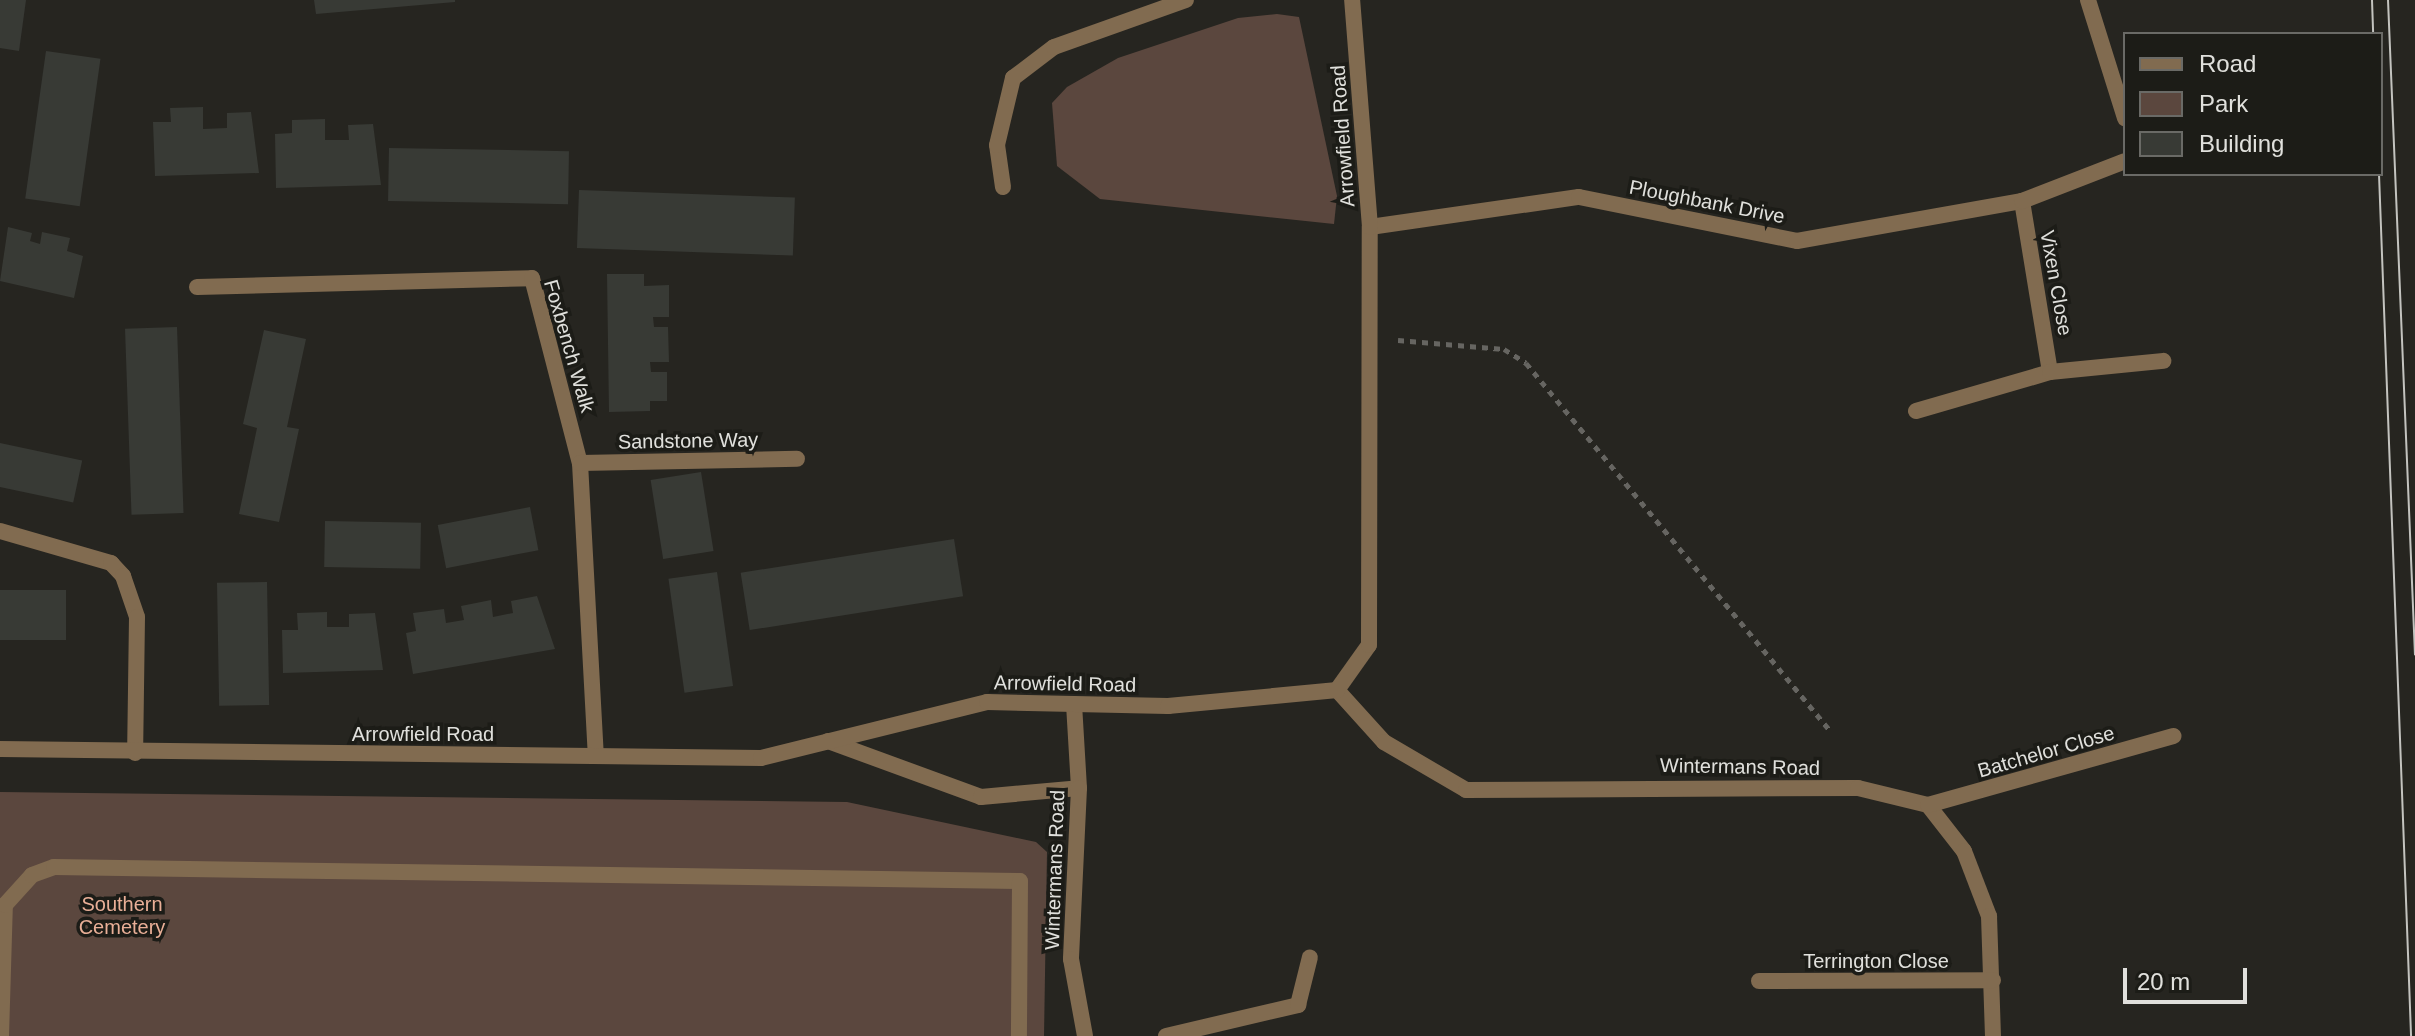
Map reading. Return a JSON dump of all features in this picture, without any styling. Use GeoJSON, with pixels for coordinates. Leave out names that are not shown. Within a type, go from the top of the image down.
{"type":"FeatureCollection","features":[{"type":"Feature","properties":{"kind":"street"},"geometry":{"type":"LineString","coordinates":[[1003,187],[997,145],[1013,78],[1054,47],[1186,0]]}},
{"type":"Feature","properties":{"kind":"street","name":"Arrowfield Road"},"geometry":{"type":"LineString","coordinates":[[0,749],[135,753],[761,758],[987,702],[1168,706],[1337,690],[1369,645],[1370,227],[1352,0]]}},
{"type":"Feature","properties":{"kind":"street"},"geometry":{"type":"LineString","coordinates":[[2088,0],[2123,112]]}},
{"type":"Feature","properties":{"kind":"street","name":"Ploughbank Drive"},"geometry":{"type":"LineString","coordinates":[[1370,227],[1579,197],[1797,241],[2022,201],[2123,162]]}},
{"type":"Feature","properties":{"kind":"street","name":"Vixen Close"},"geometry":{"type":"LineString","coordinates":[[2022,201],[2050,372]]}},
{"type":"Feature","properties":{"kind":"street","name":"Foxbench Walk"},"geometry":{"type":"LineString","coordinates":[[197,287],[532,278],[580,463],[596,755]]}},
{"type":"Feature","properties":{"kind":"street"},"geometry":{"type":"LineString","coordinates":[[1916,411],[2050,372],[2163,361]]}},
{"type":"Feature","properties":{"kind":"street","name":"Sandstone Way"},"geometry":{"type":"LineString","coordinates":[[580,463],[797,459]]}},
{"type":"Feature","properties":{"kind":"street"},"geometry":{"type":"LineString","coordinates":[[0,531],[111,563],[123,576],[137,617],[135,753]]}},
{"type":"Feature","properties":{"kind":"street","name":"Wintermans Road"},"geometry":{"type":"LineString","coordinates":[[1337,690],[1384,742],[1466,790],[1858,788],[1928,805]]}},
{"type":"Feature","properties":{"kind":"street","name":"Wintermans Road"},"geometry":{"type":"LineString","coordinates":[[1074,704],[1079,788],[1071,959],[1085,1036]]}},
{"type":"Feature","properties":{"kind":"street","name":"Batchelor Close"},"geometry":{"type":"LineString","coordinates":[[1928,805],[2174,736]]}},
{"type":"Feature","properties":{"kind":"street"},"geometry":{"type":"LineString","coordinates":[[828,741],[981,797],[1079,788]]}},
{"type":"Feature","properties":{"kind":"street"},"geometry":{"type":"LineString","coordinates":[[1928,805],[1964,851],[1989,916],[1993,1036]]}},
{"type":"Feature","properties":{"kind":"street"},"geometry":{"type":"LineString","coordinates":[[1,1036],[5,905],[32,875],[54,867],[1020,881],[1019,1036]]}},
{"type":"Feature","properties":{"kind":"street"},"geometry":{"type":"LineString","coordinates":[[1166,1036],[1298,1005],[1310,957]]}},
{"type":"Feature","properties":{"kind":"street","name":"Terrington Close"},"geometry":{"type":"LineString","coordinates":[[1759,981],[1993,980]]}},
{"type":"Feature","properties":{"kind":"path"},"geometry":{"type":"LineString","coordinates":[[1369,338],[1504,349],[1526,363],[1831,732]]}},
{"type":"Feature","properties":{"kind":"green space"},"geometry":{"type":"Polygon","coordinates":[[[1277,14],[1299,17],[1337,196],[1334,224],[1100,199],[1057,166],[1052,103],[1067,87],[1118,58],[1238,18],[1277,14]]]}},
{"type":"Feature","properties":{"kind":"green space","name":"Southern Cemetery"},"geometry":{"type":"Polygon","coordinates":[[[0,792],[847,802],[1036,842],[1047,852],[1044,1036],[0,1036],[0,792]]]}},
{"type":"Feature","properties":{"kind":"building"},"geometry":{"type":"Polygon","coordinates":[[[0,0],[26,0],[19,51],[0,48],[0,0]]]}},
{"type":"Feature","properties":{"kind":"building"},"geometry":{"type":"Polygon","coordinates":[[[314,0],[455,0],[455,2],[316,14],[314,0]]]}},
{"type":"Feature","properties":{"kind":"building"},"geometry":{"type":"Polygon","coordinates":[[[46,51],[100,59],[80,206],[25,199],[46,51]]]}},
{"type":"Feature","properties":{"kind":"building"},"geometry":{"type":"Polygon","coordinates":[[[203,107],[203,129],[227,128],[227,113],[251,112],[259,173],[155,176],[153,122],[171,122],[170,108],[203,107]]]}},
{"type":"Feature","properties":{"kind":"building"},"geometry":{"type":"Polygon","coordinates":[[[325,119],[325,140],[349,140],[348,125],[373,124],[381,185],[276,188],[275,134],[292,133],[292,120],[325,119]]]}},
{"type":"Feature","properties":{"kind":"building"},"geometry":{"type":"Polygon","coordinates":[[[389,148],[569,151],[568,204],[388,201],[389,148]]]}},
{"type":"Feature","properties":{"kind":"building"},"geometry":{"type":"Polygon","coordinates":[[[579,190],[795,198],[793,256],[577,248],[579,190]]]}},
{"type":"Feature","properties":{"kind":"building"},"geometry":{"type":"Polygon","coordinates":[[[8,227],[32,233],[30,241],[40,244],[42,232],[70,238],[67,251],[83,256],[74,298],[0,281],[8,227]]]}},
{"type":"Feature","properties":{"kind":"building"},"geometry":{"type":"Polygon","coordinates":[[[607,274],[644,274],[644,286],[669,285],[669,317],[653,317],[654,327],[668,327],[669,362],[650,362],[651,372],[667,372],[667,401],[650,401],[650,411],[609,412],[607,274]]]}},
{"type":"Feature","properties":{"kind":"building"},"geometry":{"type":"Polygon","coordinates":[[[177,327],[183,513],[132,515],[125,329],[177,327]]]}},
{"type":"Feature","properties":{"kind":"building"},"geometry":{"type":"Polygon","coordinates":[[[264,330],[306,339],[287,427],[299,429],[279,522],[239,514],[257,428],[243,424],[264,330]]]}},
{"type":"Feature","properties":{"kind":"building"},"geometry":{"type":"Polygon","coordinates":[[[0,443],[82,460],[73,503],[0,487],[0,443]]]}},
{"type":"Feature","properties":{"kind":"building"},"geometry":{"type":"Polygon","coordinates":[[[701,472],[714,551],[663,559],[651,480],[701,472]]]}},
{"type":"Feature","properties":{"kind":"building"},"geometry":{"type":"Polygon","coordinates":[[[530,507],[538,550],[446,568],[438,525],[530,507]]]}},
{"type":"Feature","properties":{"kind":"building"},"geometry":{"type":"Polygon","coordinates":[[[325,521],[421,523],[420,569],[324,567],[325,521]]]}},
{"type":"Feature","properties":{"kind":"building"},"geometry":{"type":"Polygon","coordinates":[[[954,539],[963,596],[750,630],[741,573],[954,539]]]}},
{"type":"Feature","properties":{"kind":"building"},"geometry":{"type":"Polygon","coordinates":[[[717,572],[733,686],[684,693],[668,579],[717,572]]]}},
{"type":"Feature","properties":{"kind":"building"},"geometry":{"type":"Polygon","coordinates":[[[267,582],[269,705],[219,706],[217,583],[267,582]]]}},
{"type":"Feature","properties":{"kind":"building"},"geometry":{"type":"Polygon","coordinates":[[[0,590],[66,590],[66,640],[0,640],[0,590]]]}},
{"type":"Feature","properties":{"kind":"building"},"geometry":{"type":"Polygon","coordinates":[[[537,596],[555,649],[413,674],[406,633],[416,631],[413,613],[444,609],[446,623],[464,620],[461,606],[491,600],[493,617],[513,613],[511,601],[537,596]]]}},
{"type":"Feature","properties":{"kind":"building"},"geometry":{"type":"Polygon","coordinates":[[[327,612],[327,627],[349,627],[349,614],[375,613],[383,670],[283,673],[282,630],[298,630],[297,613],[327,612]]]}},
{"type":"Feature","properties":{"kind":"tram line"},"geometry":{"type":"LineString","coordinates":[[2372,0],[2373,32]]}},
{"type":"Feature","properties":{"kind":"tram line"},"geometry":{"type":"LineString","coordinates":[[2388,0],[2415,654]]}},
{"type":"Feature","properties":{"kind":"tram line"},"geometry":{"type":"LineString","coordinates":[[2379,176],[2411,1036]]}}]}
